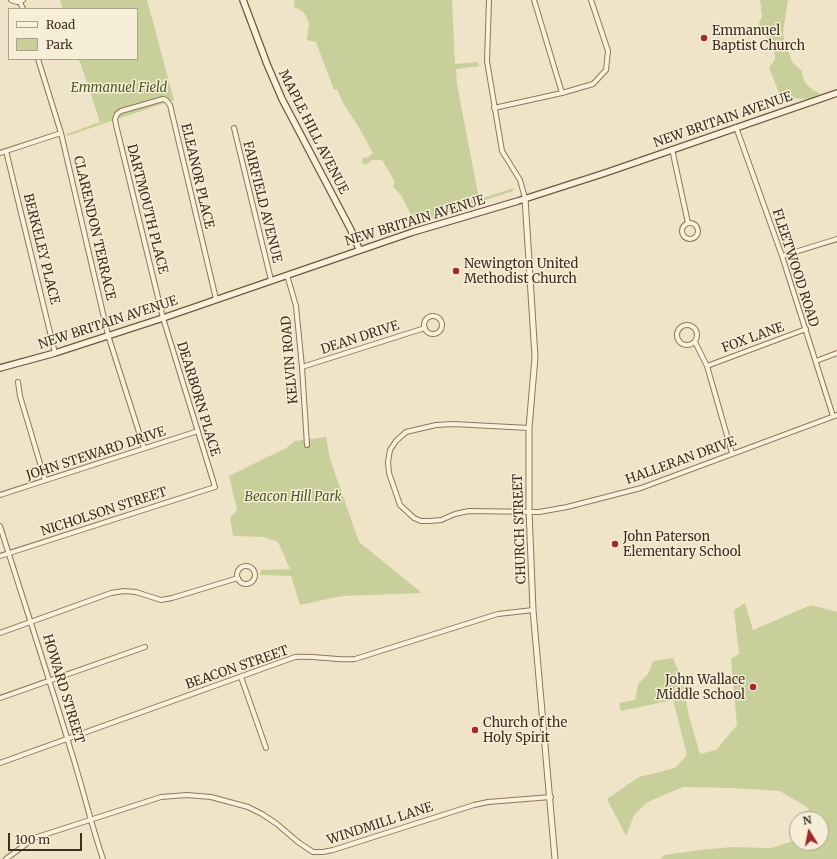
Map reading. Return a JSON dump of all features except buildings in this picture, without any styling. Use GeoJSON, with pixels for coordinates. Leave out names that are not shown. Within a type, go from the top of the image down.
{"type":"FeatureCollection","features":[{"type":"Feature","properties":{"kind":"main road","name":"MAPLE HILL AVENUE"},"geometry":{"type":"LineString","coordinates":[[243,0],[282,99],[346,220],[359,249]]}},
{"type":"Feature","properties":{"kind":"main road","name":"NEW BRITAIN AVENUE"},"geometry":{"type":"LineString","coordinates":[[0,368],[55,353],[163,318],[359,249],[618,168],[837,93]]}},
{"type":"Feature","properties":{"kind":"street"},"geometry":{"type":"LineString","coordinates":[[11,0],[14,2],[22,1]]}},
{"type":"Feature","properties":{"kind":"street"},"geometry":{"type":"LineString","coordinates":[[489,0],[487,61],[494,108],[502,151],[520,180],[525,198]]}},
{"type":"Feature","properties":{"kind":"street"},"geometry":{"type":"LineString","coordinates":[[534,0],[562,93]]}},
{"type":"Feature","properties":{"kind":"street"},"geometry":{"type":"LineString","coordinates":[[494,108],[562,93],[593,84],[606,70],[608,51],[591,0]]}},
{"type":"Feature","properties":{"kind":"street","name":"CLARENDON TERRACE"},"geometry":{"type":"LineString","coordinates":[[38,60],[62,133],[108,335],[144,448]]}},
{"type":"Feature","properties":{"kind":"street","name":"ELEANOR PLACE"},"geometry":{"type":"LineString","coordinates":[[126,110],[162,99],[166,100],[170,105],[216,299]]}},
{"type":"Feature","properties":{"kind":"street","name":"DARTMOUTH PLACE"},"geometry":{"type":"LineString","coordinates":[[126,110],[117,114],[115,119],[116,125],[163,318]]}},
{"type":"Feature","properties":{"kind":"street","name":"FLEETWOOD ROAD"},"geometry":{"type":"LineString","coordinates":[[736,127],[782,256],[835,415]]}},
{"type":"Feature","properties":{"kind":"street","name":"FAIRFIELD AVENUE"},"geometry":{"type":"LineString","coordinates":[[234,128],[271,280]]}},
{"type":"Feature","properties":{"kind":"street"},"geometry":{"type":"LineString","coordinates":[[0,153],[62,133]]}},
{"type":"Feature","properties":{"kind":"street"},"geometry":{"type":"LineString","coordinates":[[672,149],[688,223]]}},
{"type":"Feature","properties":{"kind":"street","name":"BERKELEY PLACE"},"geometry":{"type":"LineString","coordinates":[[6,151],[55,353]]}},
{"type":"Feature","properties":{"kind":"street","name":"CHURCH STREET"},"geometry":{"type":"LineString","coordinates":[[525,198],[535,357],[529,428],[529,511],[534,610],[551,797],[555,859]]}},
{"type":"Feature","properties":{"kind":"street"},"geometry":{"type":"LineString","coordinates":[[782,256],[837,239]]}},
{"type":"Feature","properties":{"kind":"street","name":"KELVIN ROAD"},"geometry":{"type":"LineString","coordinates":[[287,275],[296,306],[302,366],[307,445]]}},
{"type":"Feature","properties":{"kind":"street","name":"DEAN DRIVE"},"geometry":{"type":"LineString","coordinates":[[430,317],[438,318],[442,322],[440,331],[436,334],[430,334],[425,328],[425,321],[430,317]]}},
{"type":"Feature","properties":{"kind":"street","name":"DEARBORN PLACE"},"geometry":{"type":"LineString","coordinates":[[163,318],[215,487]]}},
{"type":"Feature","properties":{"kind":"street"},"geometry":{"type":"LineString","coordinates":[[695,342],[686,345],[680,342],[678,336],[679,330],[684,326],[687,326],[693,328],[697,333],[695,342],[707,366],[732,453]]}},
{"type":"Feature","properties":{"kind":"street","name":"DEAN DRIVE"},"geometry":{"type":"LineString","coordinates":[[302,366],[425,328]]}},
{"type":"Feature","properties":{"kind":"street","name":"FOX LANE"},"geometry":{"type":"LineString","coordinates":[[707,366],[806,329]]}},
{"type":"Feature","properties":{"kind":"street"},"geometry":{"type":"LineString","coordinates":[[816,361],[837,353]]}},
{"type":"Feature","properties":{"kind":"street"},"geometry":{"type":"LineString","coordinates":[[18,382],[20,396],[45,480]]}},
{"type":"Feature","properties":{"kind":"street","name":"HALLERAN DRIVE"},"geometry":{"type":"LineString","coordinates":[[529,428],[453,424],[436,425],[406,432],[396,441],[390,450],[388,462],[389,472],[400,505],[414,518],[421,521],[441,520],[469,511],[538,512],[567,507],[640,488],[698,468],[732,453],[835,415]]}},
{"type":"Feature","properties":{"kind":"street","name":"JOHN STEWARD DRIVE"},"geometry":{"type":"LineString","coordinates":[[0,495],[198,431]]}},
{"type":"Feature","properties":{"kind":"street","name":"NICHOLSON STREET"},"geometry":{"type":"LineString","coordinates":[[0,556],[215,487]]}},
{"type":"Feature","properties":{"kind":"street","name":"HOWARD STREET"},"geometry":{"type":"LineString","coordinates":[[0,526],[68,739],[80,778],[90,820],[103,859]]}},
{"type":"Feature","properties":{"kind":"street"},"geometry":{"type":"LineString","coordinates":[[244,566],[249,566],[255,573],[254,578],[248,584],[241,582],[238,578],[238,572],[244,566]]}},
{"type":"Feature","properties":{"kind":"street"},"geometry":{"type":"LineString","coordinates":[[0,633],[111,593],[124,590],[136,592],[161,600],[238,578]]}},
{"type":"Feature","properties":{"kind":"street","name":"BEACON STREET"},"geometry":{"type":"LineString","coordinates":[[0,763],[295,657],[307,656],[343,660],[355,659],[498,614],[534,610]]}},
{"type":"Feature","properties":{"kind":"street"},"geometry":{"type":"LineString","coordinates":[[0,698],[145,646]]}},
{"type":"Feature","properties":{"kind":"street"},"geometry":{"type":"LineString","coordinates":[[241,677],[266,748]]}},
{"type":"Feature","properties":{"kind":"street","name":"WINDMILL LANE"},"geometry":{"type":"LineString","coordinates":[[6,859],[34,838],[161,797],[187,795],[210,797],[248,807],[262,814],[313,852],[323,852],[474,805],[488,802],[551,797]]}},
{"type":"Feature","properties":{"kind":"green space","name":"Emmanuel Field"},"geometry":{"type":"Polygon","coordinates":[[[60,0],[147,0],[174,100],[67,136],[67,134],[100,122],[80,62],[78,60],[138,60],[138,8],[63,8],[60,0]]]}},
{"type":"Feature","properties":{"kind":"green space"},"geometry":{"type":"Polygon","coordinates":[[[294,0],[452,0],[455,64],[478,62],[479,66],[456,69],[457,84],[479,199],[514,188],[513,191],[422,221],[414,221],[401,195],[393,187],[395,182],[382,160],[372,160],[366,165],[362,163],[363,158],[368,157],[373,153],[343,103],[337,89],[334,90],[316,42],[307,40],[309,23],[302,11],[294,7],[294,0]]]}},
{"type":"Feature","properties":{"kind":"green space"},"geometry":{"type":"Polygon","coordinates":[[[760,0],[788,0],[783,33],[784,38],[792,62],[802,71],[807,85],[819,93],[819,96],[803,99],[780,95],[769,68],[775,59],[775,56],[772,46],[760,27],[759,22],[762,17],[760,0]]]}},
{"type":"Feature","properties":{"kind":"green space","name":"Beacon Hill Park"},"geometry":{"type":"Polygon","coordinates":[[[326,437],[330,459],[359,542],[422,593],[342,596],[300,605],[291,576],[260,575],[261,570],[290,569],[278,542],[264,537],[233,536],[230,518],[237,510],[229,476],[286,448],[295,441],[326,437]]]}},
{"type":"Feature","properties":{"kind":"green space"},"geometry":{"type":"Polygon","coordinates":[[[745,603],[753,630],[811,605],[837,612],[837,859],[660,859],[664,855],[700,850],[732,847],[771,848],[789,842],[789,851],[829,851],[829,811],[809,811],[808,808],[780,791],[683,787],[648,802],[634,815],[626,836],[607,799],[639,777],[675,768],[687,755],[673,700],[621,711],[619,703],[635,700],[638,684],[648,674],[653,661],[673,658],[682,679],[689,716],[700,754],[716,750],[737,725],[731,659],[739,654],[734,610],[745,603]]]}},
{"type":"Feature","properties":{"kind":"place","name":"Emmanuel Baptist Church"},"geometry":{"type":"Point","coordinates":[704,38]}},
{"type":"Feature","properties":{"kind":"place","name":"Newington United Methodist Church"},"geometry":{"type":"Point","coordinates":[456,271]}},
{"type":"Feature","properties":{"kind":"place","name":"John Paterson Elementary School"},"geometry":{"type":"Point","coordinates":[615,544]}},
{"type":"Feature","properties":{"kind":"place","name":"John Wallace Middle School"},"geometry":{"type":"Point","coordinates":[753,687]}},
{"type":"Feature","properties":{"kind":"place","name":"Church of the Holy Spirit"},"geometry":{"type":"Point","coordinates":[475,730]}}]}
